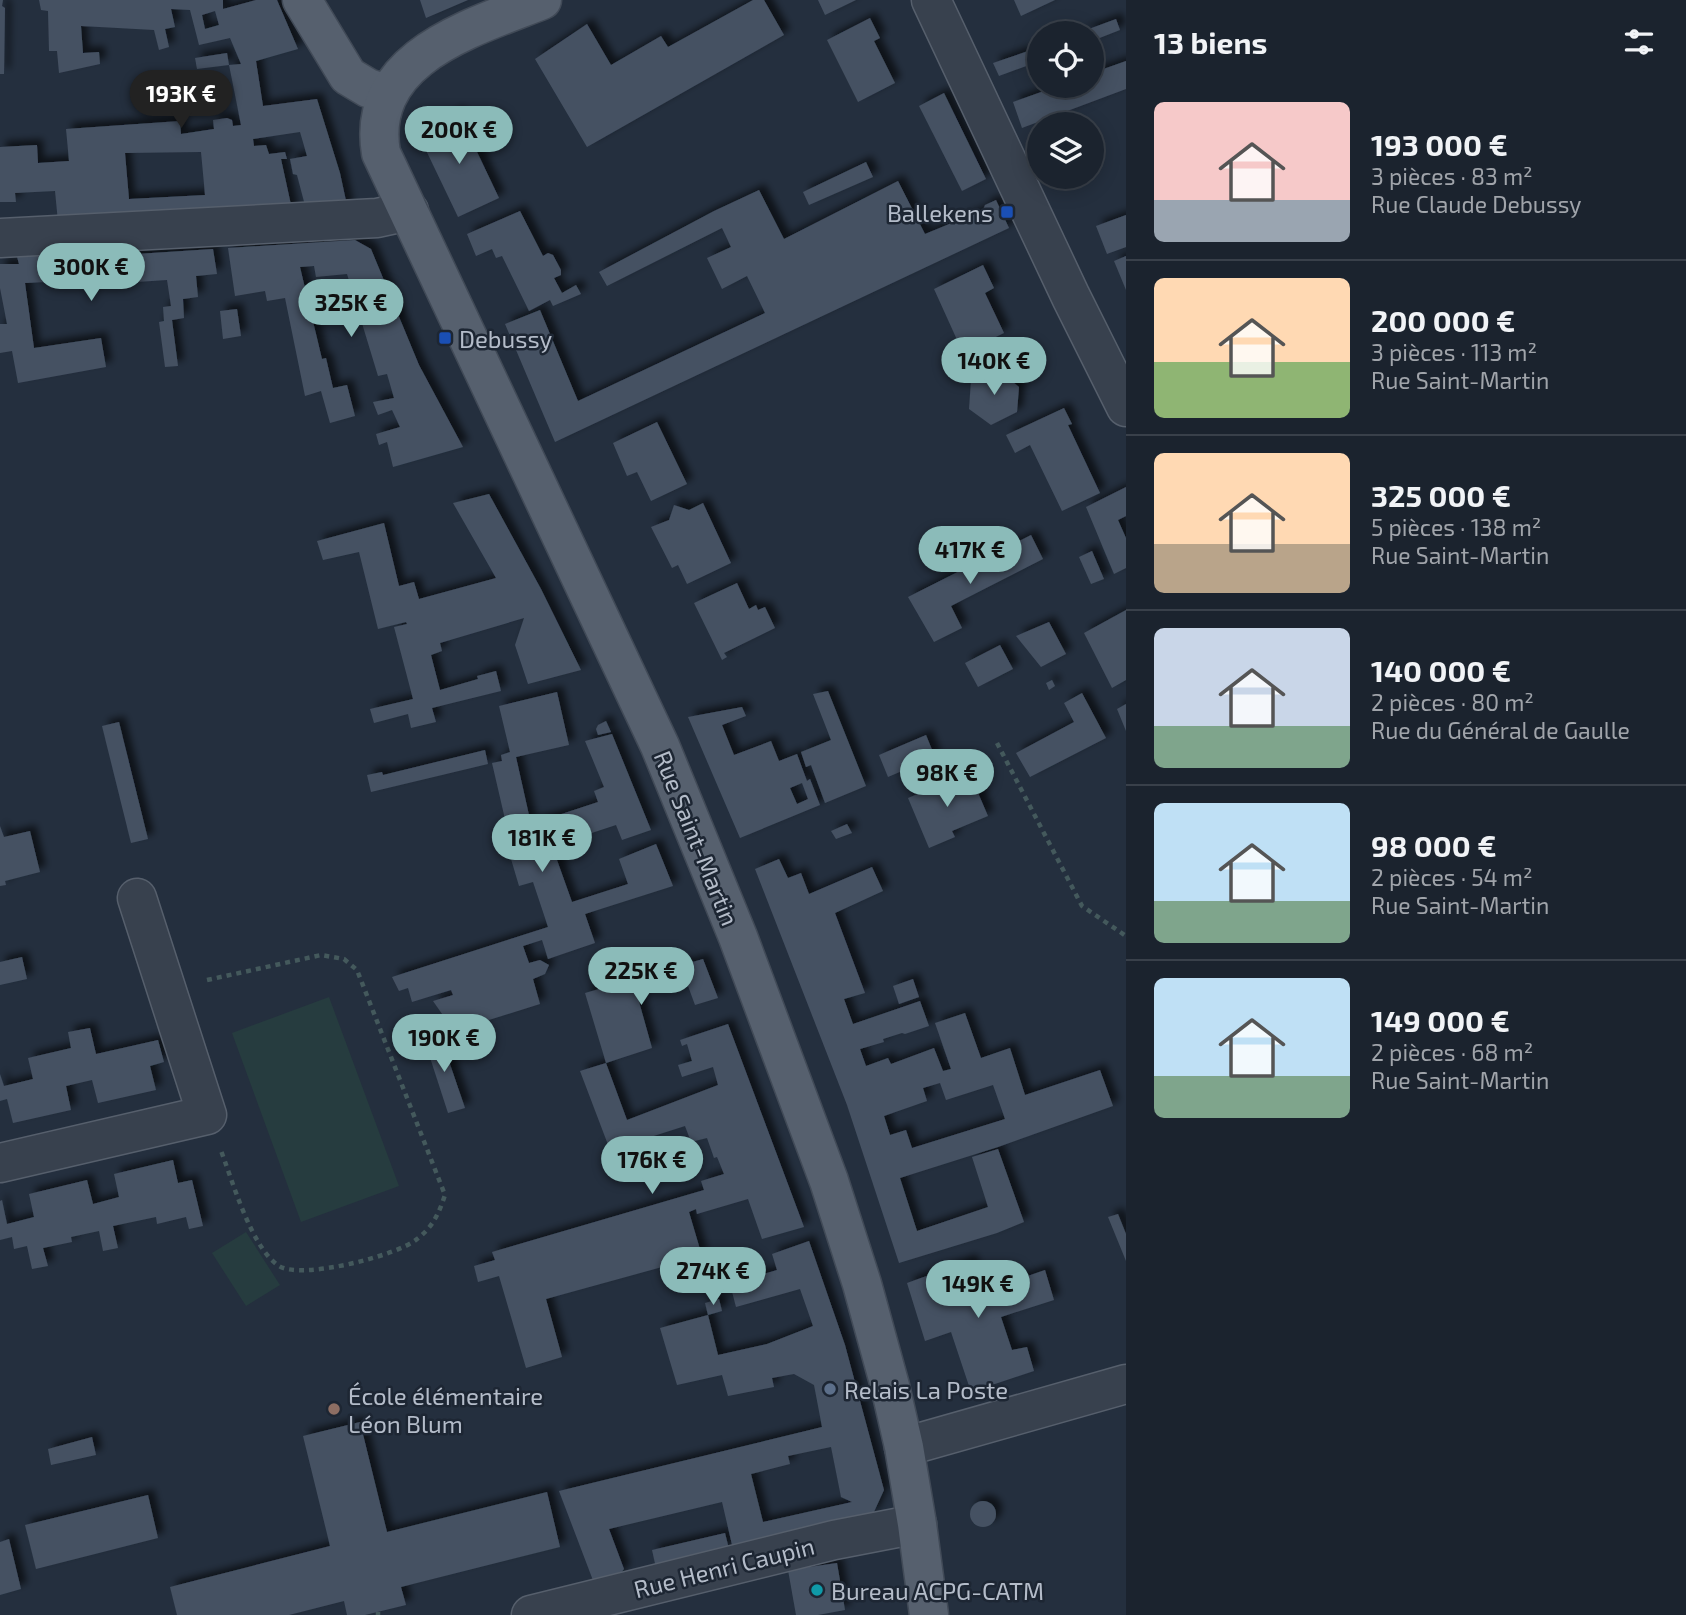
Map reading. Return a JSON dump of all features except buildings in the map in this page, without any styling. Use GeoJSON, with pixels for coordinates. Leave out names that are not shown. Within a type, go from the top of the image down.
{"type":"FeatureCollection","features":[{"type":"Feature","properties":{"kind":"main road"},"geometry":{"type":"LineString","coordinates":[[302,0],[348,76],[368,88],[388,95],[425,51],[447,39],[542,0]]}},
{"type":"Feature","properties":{"kind":"main road","name":"Rue Saint-Martin"},"geometry":{"type":"LineString","coordinates":[[388,95],[378,135],[382,153],[660,746],[714,875],[829,1181],[862,1284],[890,1386],[904,1447],[929,1615]]}},
{"type":"Feature","properties":{"kind":"street"},"geometry":{"type":"LineString","coordinates":[[931,0],[1126,407]]}},
{"type":"Feature","properties":{"kind":"street"},"geometry":{"type":"LineString","coordinates":[[0,238],[377,218],[409,211]]}},
{"type":"Feature","properties":{"kind":"street"},"geometry":{"type":"LineString","coordinates":[[0,1163],[207,1115],[137,898]]}},
{"type":"Feature","properties":{"kind":"street"},"geometry":{"type":"LineString","coordinates":[[904,1447],[1126,1384]]}},
{"type":"Feature","properties":{"kind":"street","name":"Rue Henri Caupin"},"geometry":{"type":"LineString","coordinates":[[531,1615],[834,1540],[917,1524]]}},
{"type":"Feature","properties":{"kind":"path"},"geometry":{"type":"LineString","coordinates":[[997,743],[1082,906],[1126,936]]}},
{"type":"Feature","properties":{"kind":"path"},"geometry":{"type":"LineString","coordinates":[[207,980],[321,955],[344,959],[357,970],[445,1195],[436,1221],[416,1241],[384,1256],[303,1272],[280,1266],[257,1242],[207,1115]]}},
{"type":"Feature","properties":{"kind":"green space"},"geometry":{"type":"Polygon","coordinates":[[[329,997],[399,1186],[301,1222],[232,1033],[329,997]]]}},
{"type":"Feature","properties":{"kind":"green space"},"geometry":{"type":"Polygon","coordinates":[[[246,1232],[280,1285],[246,1306],[212,1253],[246,1232]]]}},
{"type":"Feature","properties":{"kind":"place","name":"Ballekens"},"geometry":{"type":"Point","coordinates":[1007,212]}},
{"type":"Feature","properties":{"kind":"place","name":"Debussy"},"geometry":{"type":"Point","coordinates":[445,338]}},
{"type":"Feature","properties":{"kind":"place","name":"Relais La Poste"},"geometry":{"type":"Point","coordinates":[830,1389]}},
{"type":"Feature","properties":{"kind":"place","name":"École élémentaire Léon Blum"},"geometry":{"type":"Point","coordinates":[334,1409]}},
{"type":"Feature","properties":{"kind":"place","name":"Bureau ACPG-CATM"},"geometry":{"type":"Point","coordinates":[817,1590]}}]}
